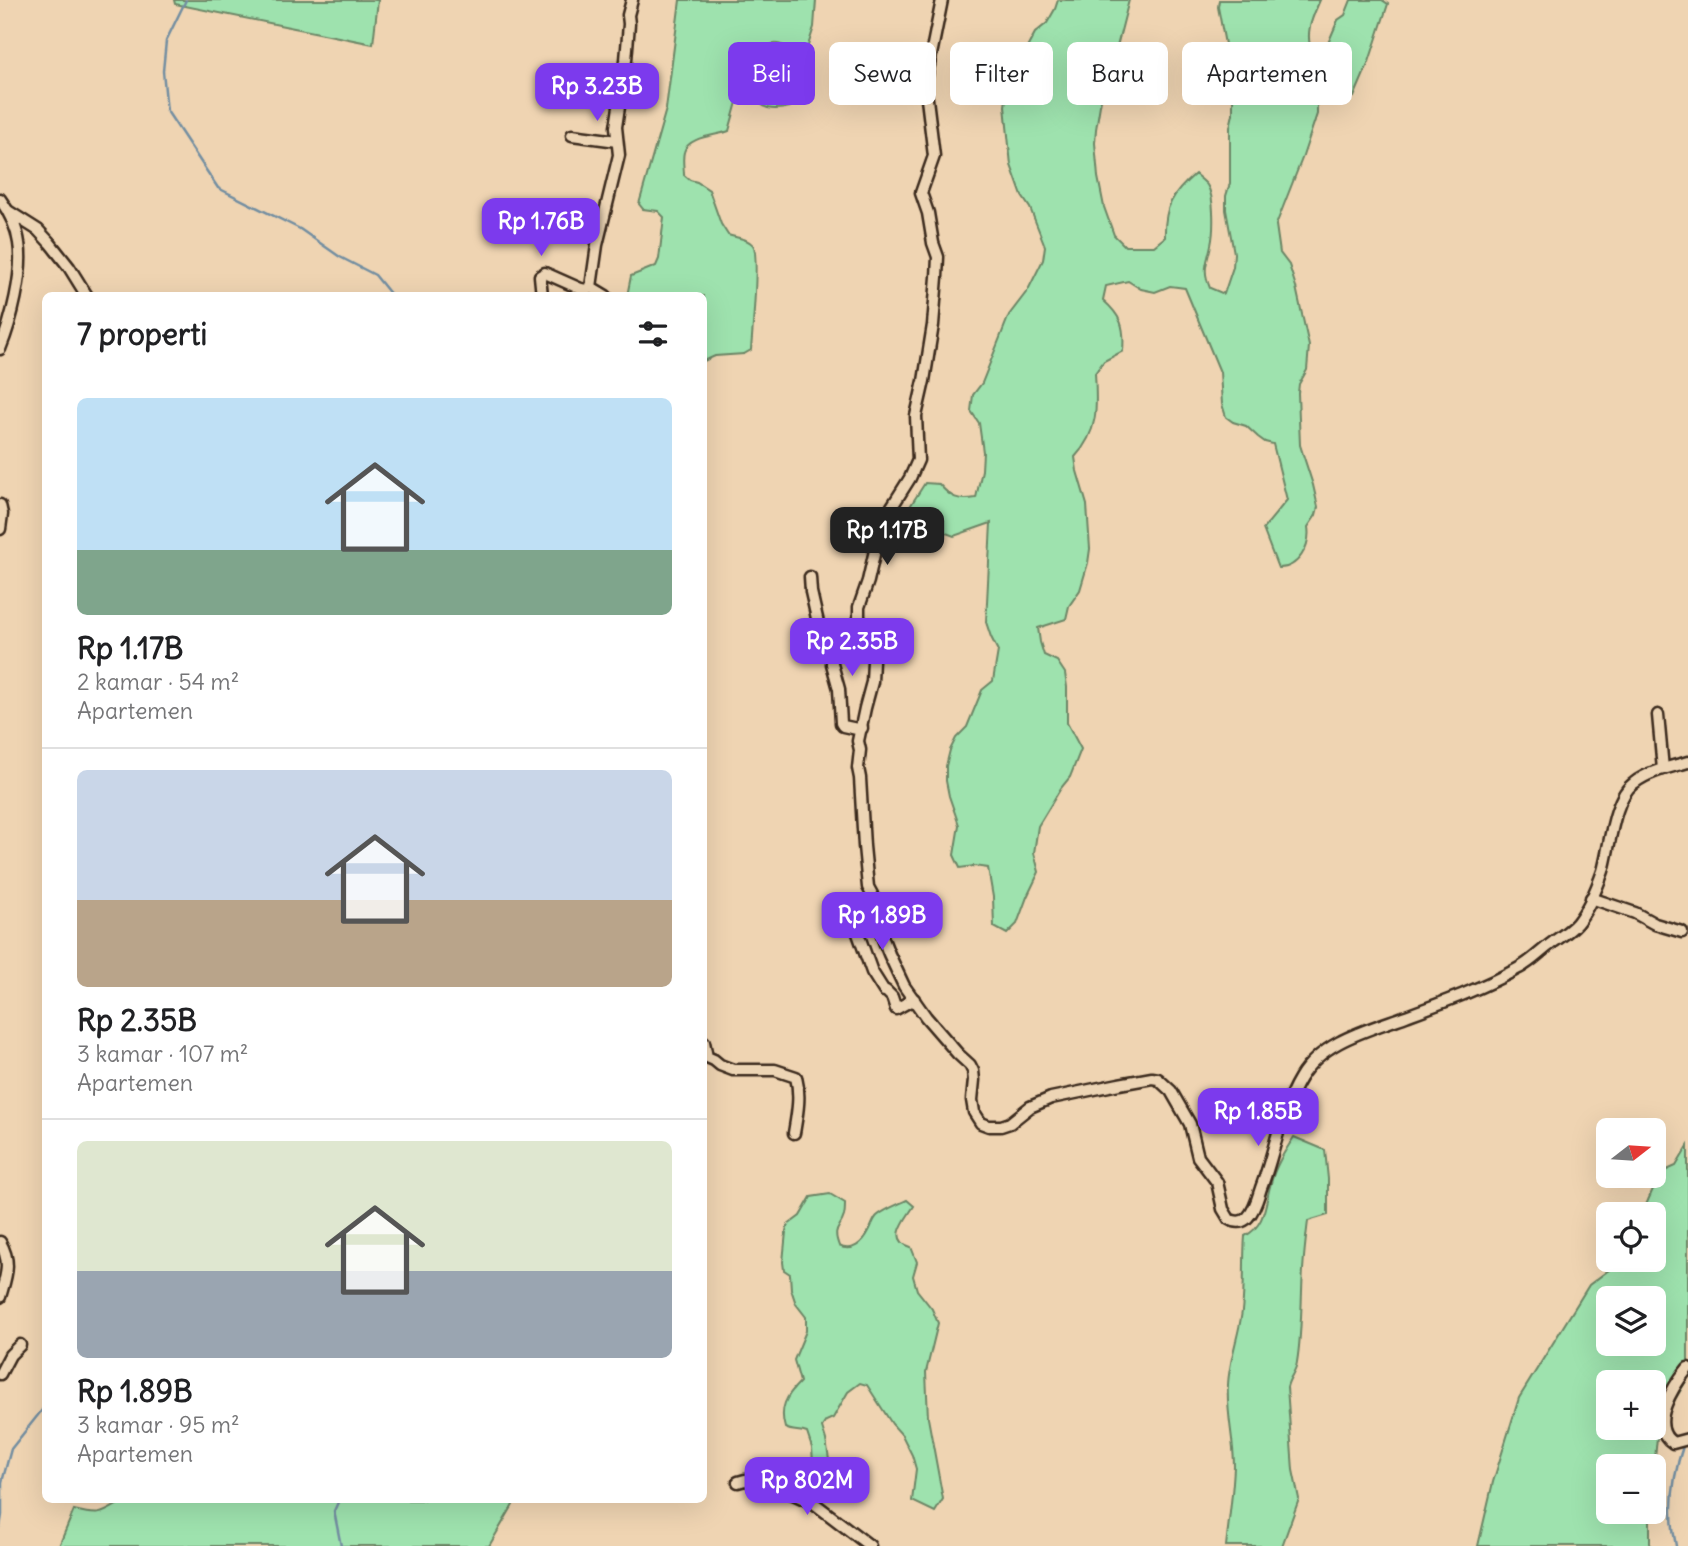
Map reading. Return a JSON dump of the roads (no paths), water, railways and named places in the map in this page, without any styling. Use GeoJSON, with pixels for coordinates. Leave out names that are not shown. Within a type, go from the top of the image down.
{"type":"FeatureCollection","features":[{"type":"Feature","properties":{"kind":"street"},"geometry":{"type":"LineString","coordinates":[[592,288],[597,245],[619,155],[616,127],[632,0]]}},
{"type":"Feature","properties":{"kind":"street"},"geometry":{"type":"LineString","coordinates":[[942,0],[926,80],[934,156],[921,193],[938,257],[933,325],[916,416],[918,460],[911,478],[881,524],[859,607],[859,617],[869,642],[873,673],[858,741],[858,768],[868,887],[874,898],[888,954],[904,986],[938,1032],[970,1065],[974,1080],[974,1112],[984,1126],[1010,1123],[1030,1107],[1051,1098],[1158,1079],[1171,1091],[1189,1124],[1198,1157],[1217,1181],[1223,1209],[1229,1219],[1234,1222],[1246,1219],[1256,1203],[1289,1102],[1309,1064],[1331,1046],[1462,995],[1521,967],[1576,924],[1602,873],[1624,793],[1634,783],[1663,769],[1688,762]]}},
{"type":"Feature","properties":{"kind":"street"},"geometry":{"type":"LineString","coordinates":[[572,135],[617,141]]}},
{"type":"Feature","properties":{"kind":"street"},"geometry":{"type":"LineString","coordinates":[[0,199],[20,247],[16,295],[0,349]]}},
{"type":"Feature","properties":{"kind":"street"},"geometry":{"type":"LineString","coordinates":[[7,211],[37,230],[50,243],[85,292]]}},
{"type":"Feature","properties":{"kind":"street"},"geometry":{"type":"LineString","coordinates":[[542,292],[540,276],[544,273],[581,289],[592,288],[599,292]]}},
{"type":"Feature","properties":{"kind":"street"},"geometry":{"type":"LineString","coordinates":[[0,505],[0,528]]}},
{"type":"Feature","properties":{"kind":"street"},"geometry":{"type":"LineString","coordinates":[[810,577],[821,636],[830,643],[869,642]]}},
{"type":"Feature","properties":{"kind":"street"},"geometry":{"type":"LineString","coordinates":[[830,643],[838,685],[841,723],[843,726],[862,728]]}},
{"type":"Feature","properties":{"kind":"street"},"geometry":{"type":"LineString","coordinates":[[1658,715],[1663,769]]}},
{"type":"Feature","properties":{"kind":"street"},"geometry":{"type":"LineString","coordinates":[[1591,898],[1682,932]]}},
{"type":"Feature","properties":{"kind":"street"},"geometry":{"type":"LineString","coordinates":[[851,914],[872,972],[884,991],[892,997],[896,1009],[914,999]]}},
{"type":"Feature","properties":{"kind":"street"},"geometry":{"type":"LineString","coordinates":[[707,1057],[726,1068],[740,1071],[775,1070],[796,1077],[799,1092],[794,1133]]}},
{"type":"Feature","properties":{"kind":"street"},"geometry":{"type":"LineString","coordinates":[[0,1242],[8,1260],[0,1297]]}},
{"type":"Feature","properties":{"kind":"street"},"geometry":{"type":"LineString","coordinates":[[1,1367],[20,1345]]}},
{"type":"Feature","properties":{"kind":"street"},"geometry":{"type":"LineString","coordinates":[[1688,1368],[1670,1393],[1662,1428],[1667,1440],[1673,1443],[1688,1439]]}},
{"type":"Feature","properties":{"kind":"street"},"geometry":{"type":"LineString","coordinates":[[738,1482],[757,1482],[803,1498],[828,1512],[870,1546]]}},
{"type":"Feature","properties":{"kind":"waterway"},"geometry":{"type":"LineString","coordinates":[[186,0],[166,41],[163,71],[167,111],[218,188],[300,229],[340,257],[375,275],[389,292]]}},
{"type":"Feature","properties":{"kind":"waterway"},"geometry":{"type":"LineString","coordinates":[[0,1527],[2,1482],[11,1449],[42,1410]]}},
{"type":"Feature","properties":{"kind":"waterway"},"geometry":{"type":"LineString","coordinates":[[1676,1546],[1672,1520],[1673,1494],[1684,1443]]}},
{"type":"Feature","properties":{"kind":"waterway"},"geometry":{"type":"LineString","coordinates":[[338,1503],[334,1511],[341,1546]]}}]}
